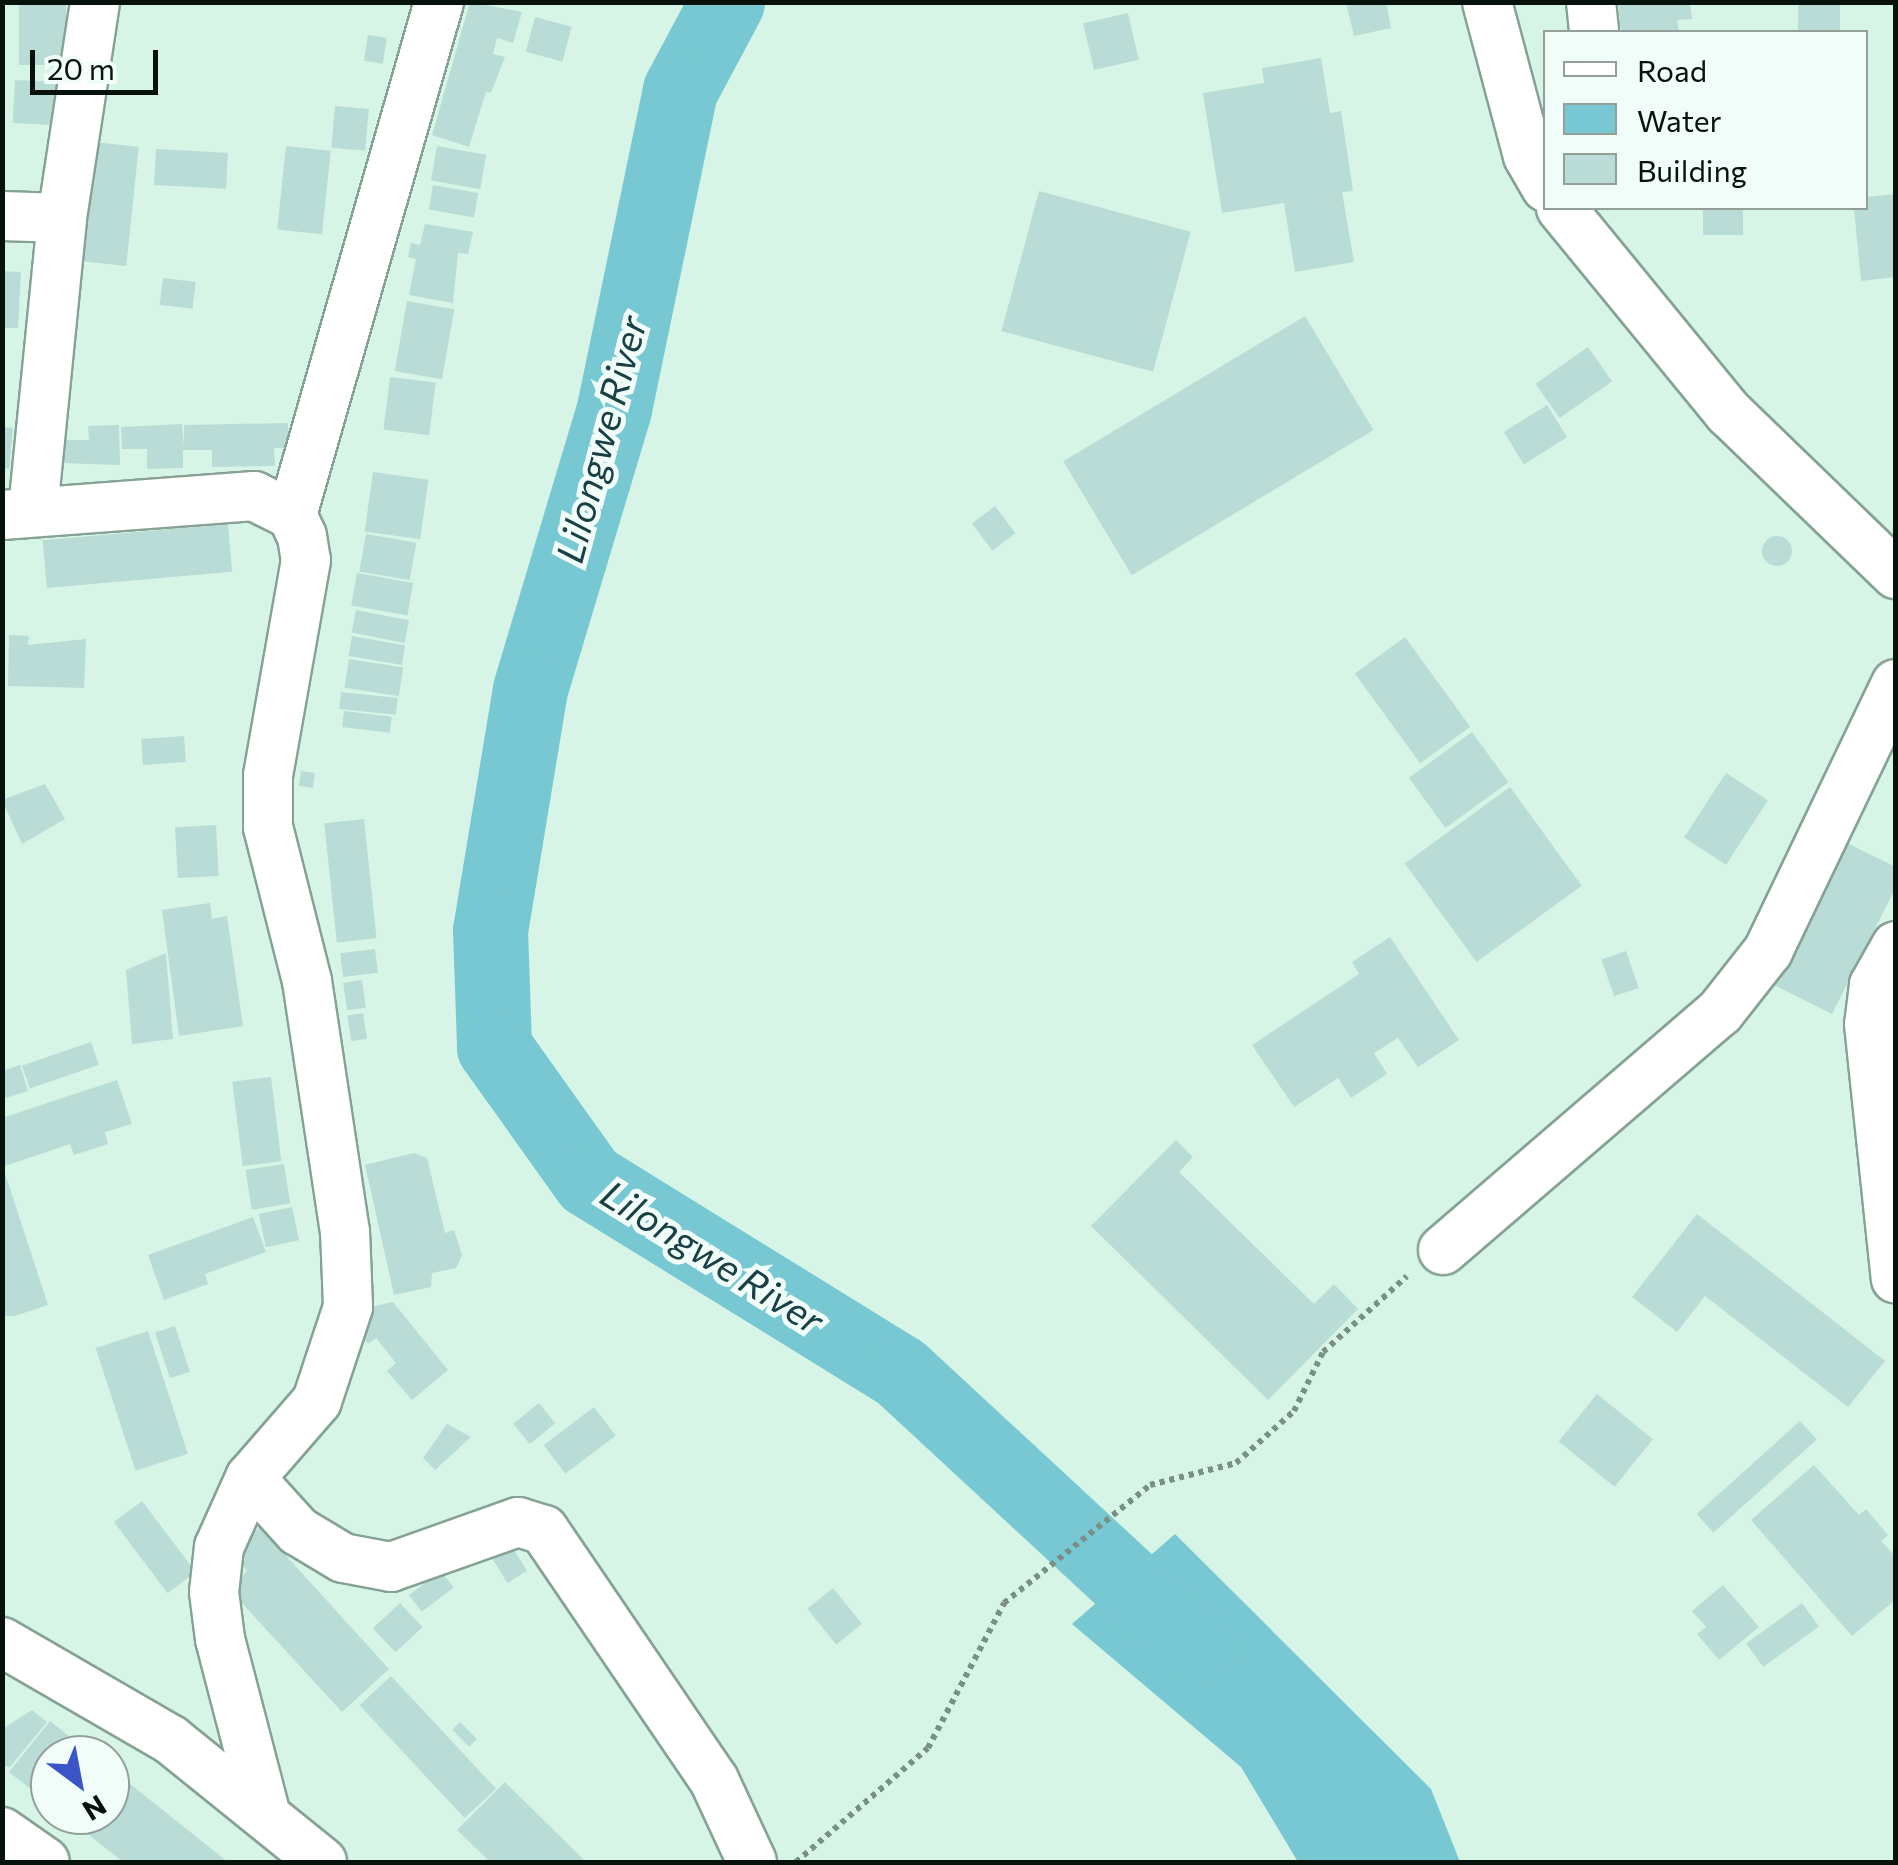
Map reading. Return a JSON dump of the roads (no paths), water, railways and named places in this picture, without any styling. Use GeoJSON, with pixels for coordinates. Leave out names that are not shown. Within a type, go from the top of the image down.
{"type":"FeatureCollection","features":[{"type":"Feature","properties":{"kind":"street"},"geometry":{"type":"LineString","coordinates":[[94,2],[18,513],[254,496],[292,515]]}},
{"type":"Feature","properties":{"kind":"street"},"geometry":{"type":"LineString","coordinates":[[266,1814],[214,1592],[219,1547],[250,1478],[317,1400],[348,1307],[345,1230],[307,980],[268,827],[268,776],[306,560],[292,515],[438,2]]}},
{"type":"Feature","properties":{"kind":"street"},"geometry":{"type":"LineString","coordinates":[[1487,2],[1528,156],[1543,182]]}},
{"type":"Feature","properties":{"kind":"street"},"geometry":{"type":"LineString","coordinates":[[1591,2],[1594,30]]}},
{"type":"Feature","properties":{"kind":"street"},"geometry":{"type":"LineString","coordinates":[[1563,210],[1629,283],[1729,413],[1896,574]]}},
{"type":"Feature","properties":{"kind":"street"},"geometry":{"type":"LineString","coordinates":[[1604,210],[1608,239],[1629,283]]}},
{"type":"Feature","properties":{"kind":"street"},"geometry":{"type":"LineString","coordinates":[[2,216],[62,218]]}},
{"type":"Feature","properties":{"kind":"street"},"geometry":{"type":"LineString","coordinates":[[1443,1250],[1660,1068],[1732,997],[1768,951],[1896,684]]}},
{"type":"Feature","properties":{"kind":"street"},"geometry":{"type":"LineString","coordinates":[[1896,946],[1874,985],[1868,1024],[1896,1280]]}},
{"type":"Feature","properties":{"kind":"street"},"geometry":{"type":"LineString","coordinates":[[250,1478],[298,1531],[342,1558],[391,1567],[518,1522],[544,1530],[714,1780],[752,1862]]}},
{"type":"Feature","properties":{"kind":"street"},"geometry":{"type":"LineString","coordinates":[[2,1642],[171,1740],[322,1862]]}},
{"type":"Feature","properties":{"kind":"street"},"geometry":{"type":"LineString","coordinates":[[2,1832],[45,1862]]}},
{"type":"Feature","properties":{"kind":"water"},"geometry":{"type":"Polygon","coordinates":[[[1175,1534],[1431,1789],[1460,1862],[1298,1862],[1241,1767],[1072,1624],[1175,1534]]]}},
{"type":"Feature","properties":{"kind":"waterway","name":"Lilongwe River"},"geometry":{"type":"LineString","coordinates":[[727,2],[680,90],[614,409],[530,689],[490,930],[494,1047],[589,1180],[900,1372],[1199,1649]]}}]}
